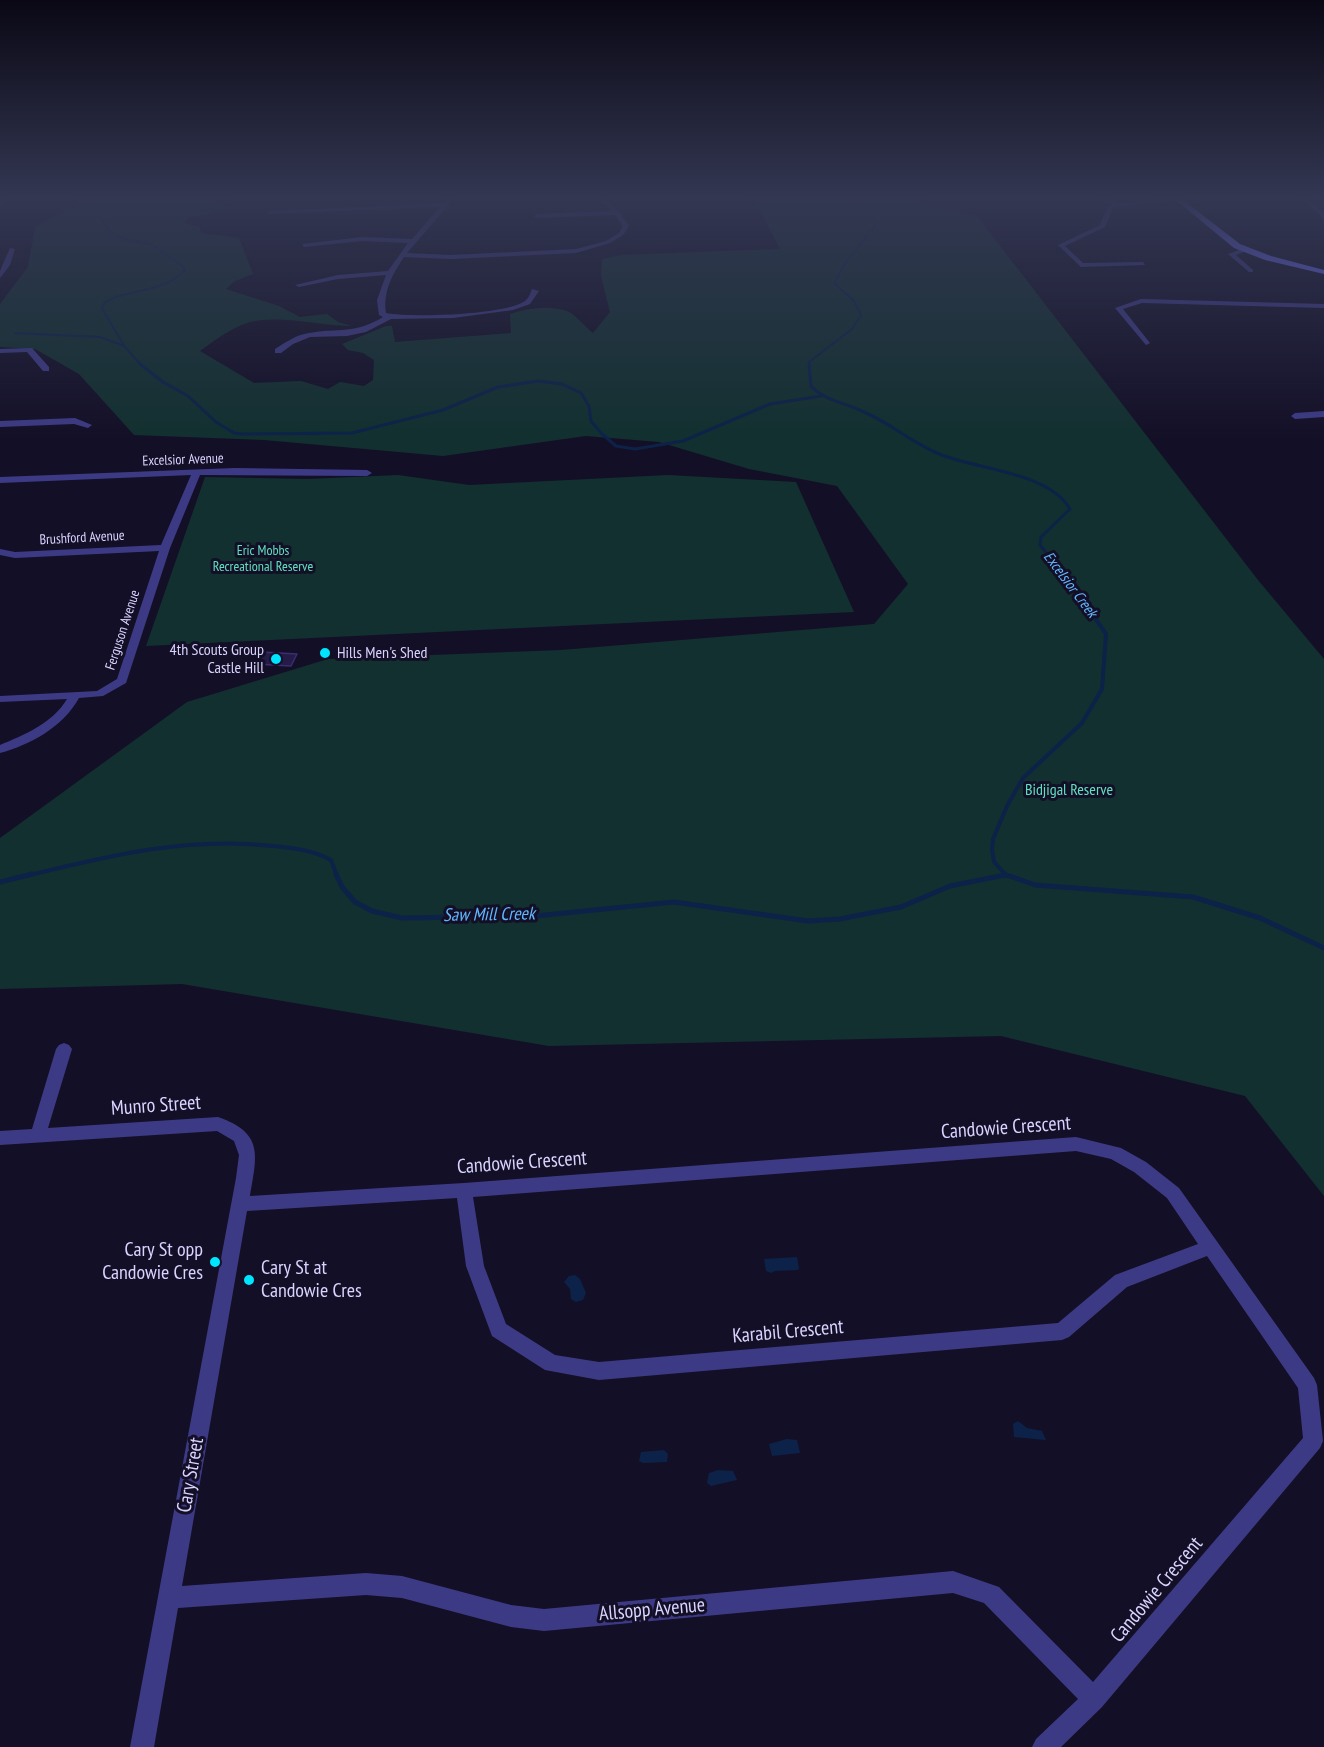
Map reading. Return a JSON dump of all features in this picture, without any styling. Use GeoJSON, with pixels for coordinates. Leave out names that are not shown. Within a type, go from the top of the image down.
{"type":"FeatureCollection","features":[{"type":"Feature","properties":{"kind":"street"},"geometry":{"type":"LineString","coordinates":[[299,285],[337,278]]}},
{"type":"Feature","properties":{"kind":"street"},"geometry":{"type":"LineString","coordinates":[[387,278],[381,296],[381,312],[388,317]]}},
{"type":"Feature","properties":{"kind":"street"},"geometry":{"type":"LineString","coordinates":[[278,351],[299,337],[322,332],[360,331],[388,317],[497,312],[527,303],[534,297],[535,291]]}},
{"type":"Feature","properties":{"kind":"street"},"geometry":{"type":"LineString","coordinates":[[1146,344],[1119,308],[1141,301],[1324,306]]}},
{"type":"Feature","properties":{"kind":"street"},"geometry":{"type":"LineString","coordinates":[[0,351],[29,350],[46,369]]}},
{"type":"Feature","properties":{"kind":"street"},"geometry":{"type":"LineString","coordinates":[[1295,416],[1324,414]]}},
{"type":"Feature","properties":{"kind":"street"},"geometry":{"type":"LineString","coordinates":[[0,424],[75,421],[88,425]]}},
{"type":"Feature","properties":{"kind":"street","name":"Excelsior Avenue"},"geometry":{"type":"LineString","coordinates":[[0,480],[235,471],[367,473]]}},
{"type":"Feature","properties":{"kind":"street","name":"Ferguson Avenue"},"geometry":{"type":"LineString","coordinates":[[0,699],[99,694],[122,681],[165,548],[197,472]]}},
{"type":"Feature","properties":{"kind":"street","name":"Brushford Avenue"},"geometry":{"type":"LineString","coordinates":[[0,552],[15,555],[165,548]]}},
{"type":"Feature","properties":{"kind":"street"},"geometry":{"type":"LineString","coordinates":[[0,749],[37,732],[57,718],[70,707],[75,695]]}},
{"type":"Feature","properties":{"kind":"street"},"geometry":{"type":"LineString","coordinates":[[38,1135],[64,1049]]}},
{"type":"Feature","properties":{"kind":"street","name":"Munro Street"},"geometry":{"type":"LineString","coordinates":[[0,1138],[218,1124],[227,1126],[240,1133],[247,1148],[240,1204]]}},
{"type":"Feature","properties":{"kind":"street","name":"Candowie Crescent"},"geometry":{"type":"LineString","coordinates":[[240,1204],[465,1190],[1076,1144],[1115,1153],[1140,1167],[1173,1193],[1307,1385],[1313,1442],[1094,1699],[1044,1747]]}},
{"type":"Feature","properties":{"kind":"street","name":"Karabil Crescent"},"geometry":{"type":"LineString","coordinates":[[465,1190],[475,1266],[499,1330],[552,1364],[599,1371],[1062,1331],[1121,1281],[1211,1247]]}},
{"type":"Feature","properties":{"kind":"street","name":"Cary Street"},"geometry":{"type":"LineString","coordinates":[[142,1747],[240,1204]]}},
{"type":"Feature","properties":{"kind":"street","name":"Allsopp Avenue"},"geometry":{"type":"LineString","coordinates":[[169,1598],[366,1584],[402,1587],[511,1616],[544,1620],[953,1582],[991,1595],[1094,1699]]}},
{"type":"Feature","properties":{"kind":"green space","name":"Bidjigal Reserve"},"geometry":{"type":"Polygon","coordinates":[[[20,278],[244,278],[235,281],[226,289],[279,306],[300,317],[327,314],[338,322],[352,326],[283,320],[256,321],[233,329],[200,351],[254,383],[301,381],[328,389],[340,382],[364,386],[373,380],[374,360],[363,353],[348,350],[342,344],[386,326],[392,326],[395,342],[511,333],[510,314],[545,308],[567,311],[593,333],[610,312],[601,278],[1024,278],[1258,580],[1324,659],[1324,1196],[1245,1096],[1001,1036],[549,1046],[182,984],[0,989],[0,838],[187,702],[328,659],[561,650],[874,624],[908,584],[837,486],[749,469],[659,442],[586,436],[443,456],[264,440],[134,435],[79,374],[35,349],[0,347],[0,304],[20,278]]]}},
{"type":"Feature","properties":{"kind":"green space","name":"Eric Mobbs Recreational Reserve"},"geometry":{"type":"Polygon","coordinates":[[[398,475],[469,485],[668,475],[796,482],[854,612],[146,646],[205,477],[308,479],[398,475]]]}},
{"type":"Feature","properties":{"kind":"water"},"geometry":{"type":"Polygon","coordinates":[[[797,1257],[799,1269],[797,1270],[771,1273],[766,1271],[764,1259],[797,1257]]]}},
{"type":"Feature","properties":{"kind":"water"},"geometry":{"type":"Polygon","coordinates":[[[575,1275],[580,1279],[586,1293],[583,1300],[576,1302],[571,1299],[570,1289],[564,1282],[569,1276],[575,1275]]]}},
{"type":"Feature","properties":{"kind":"water"},"geometry":{"type":"Polygon","coordinates":[[[1018,1421],[1027,1428],[1042,1431],[1046,1440],[1014,1437],[1013,1424],[1018,1421]]]}},
{"type":"Feature","properties":{"kind":"water"},"geometry":{"type":"Polygon","coordinates":[[[787,1439],[797,1440],[800,1453],[772,1456],[769,1444],[787,1439]]]}},
{"type":"Feature","properties":{"kind":"water"},"geometry":{"type":"Polygon","coordinates":[[[664,1450],[668,1454],[667,1462],[643,1463],[639,1461],[641,1452],[664,1450]]]}},
{"type":"Feature","properties":{"kind":"water"},"geometry":{"type":"Polygon","coordinates":[[[718,1470],[733,1471],[737,1480],[711,1486],[707,1483],[709,1473],[718,1470]]]}},
{"type":"Feature","properties":{"kind":"building","name":"4th Scouts Group Castle Hill"},"geometry":{"type":"Polygon","coordinates":[[[261,652],[297,654],[291,666],[254,664],[261,652]]]}},
{"type":"Feature","properties":{"kind":"waterway"},"geometry":{"type":"LineString","coordinates":[[141,365],[125,347],[102,309],[104,303],[125,294],[157,287],[177,278]]}},
{"type":"Feature","properties":{"kind":"waterway","name":"Excelsior Creek"},"geometry":{"type":"LineString","coordinates":[[809,364],[852,329],[861,315],[854,301],[834,283],[837,278]]}},
{"type":"Feature","properties":{"kind":"waterway"},"geometry":{"type":"LineString","coordinates":[[15,333],[100,337],[124,346]]}},
{"type":"Feature","properties":{"kind":"waterway","name":"Excelsior Creek"},"geometry":{"type":"LineString","coordinates":[[809,364],[811,386],[823,395],[874,416],[918,444],[937,453],[1028,479],[1060,496],[1070,509],[1041,537],[1040,545],[1073,587]]}},
{"type":"Feature","properties":{"kind":"waterway"},"geometry":{"type":"LineString","coordinates":[[141,365],[163,382],[188,396],[216,422],[234,433],[242,434],[352,433],[443,410],[498,387],[538,381],[562,384],[581,393],[589,406],[591,421],[601,433],[616,446],[635,449],[683,441],[770,404],[821,396]]}},
{"type":"Feature","properties":{"kind":"waterway","name":"Excelsior Creek"},"geometry":{"type":"LineString","coordinates":[[1006,875],[994,862],[992,850],[993,839],[1007,806],[1023,778],[1082,723],[1102,689],[1106,634],[1072,585]]}},
{"type":"Feature","properties":{"kind":"waterway","name":"Saw Mill Creek"},"geometry":{"type":"LineString","coordinates":[[26,876],[118,855],[210,844],[242,844],[303,850],[331,860],[337,876]]}},
{"type":"Feature","properties":{"kind":"waterway","name":"Saw Mill Creek"},"geometry":{"type":"LineString","coordinates":[[0,882],[32,874]]}},
{"type":"Feature","properties":{"kind":"waterway","name":"Saw Mill Creek"},"geometry":{"type":"LineString","coordinates":[[336,874],[342,887],[355,902],[372,911],[402,918],[535,916],[674,902],[808,921],[840,919],[901,907],[950,886],[1005,875],[1001,876]]}},
{"type":"Feature","properties":{"kind":"waterway","name":"Excelsior Creek"},"geometry":{"type":"LineString","coordinates":[[1006,875],[1035,885],[1193,897],[1260,918],[1324,948]]}},
{"type":"Feature","properties":{"kind":"place","name":"Hills Men's Shed"},"geometry":{"type":"Point","coordinates":[325,653]}},
{"type":"Feature","properties":{"kind":"place","name":"4th Scouts Group Castle Hill"},"geometry":{"type":"Point","coordinates":[276,659]}},
{"type":"Feature","properties":{"kind":"place","name":"Cary St opp Candowie Cres"},"geometry":{"type":"Point","coordinates":[215,1262]}},
{"type":"Feature","properties":{"kind":"place","name":"Cary St at Candowie Cres"},"geometry":{"type":"Point","coordinates":[249,1280]}}]}
